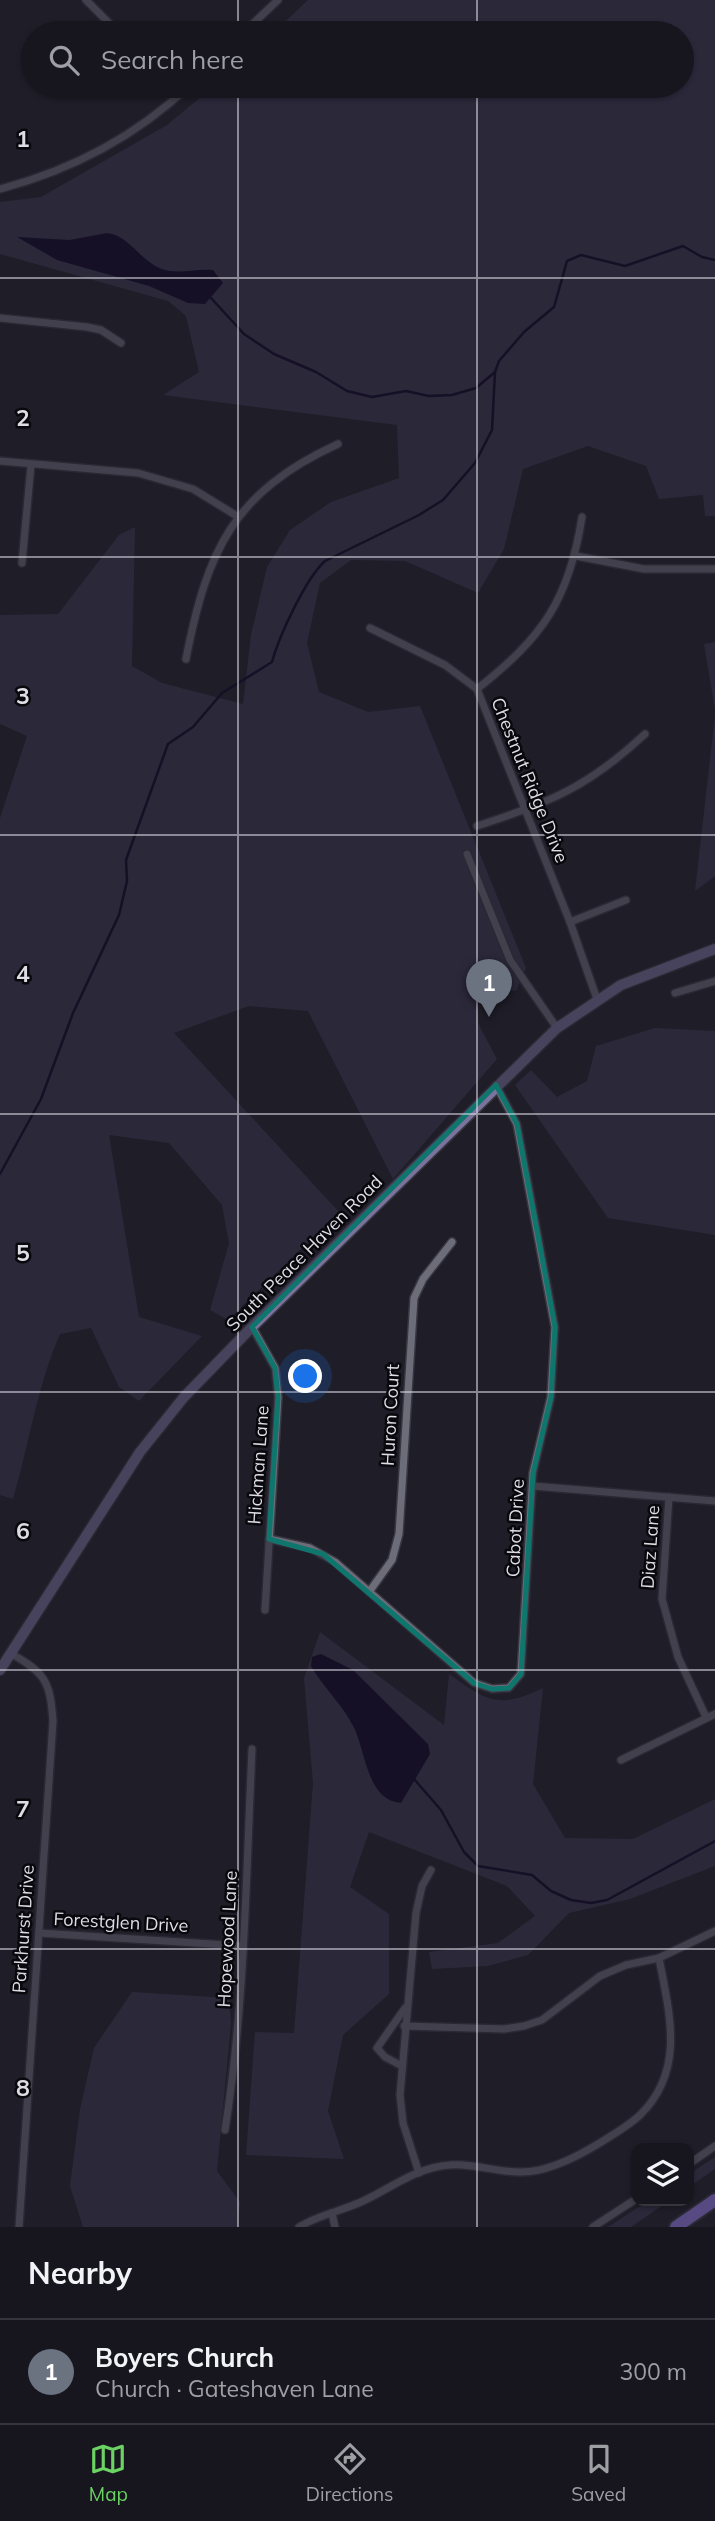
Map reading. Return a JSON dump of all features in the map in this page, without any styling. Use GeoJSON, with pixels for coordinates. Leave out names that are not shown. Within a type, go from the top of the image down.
{"type":"FeatureCollection","features":[{"type":"Feature","properties":{"kind":"highway"},"geometry":{"type":"LineString","coordinates":[[676,2227],[715,2200]]}},
{"type":"Feature","properties":{"kind":"main road","name":"South Peace Haven Road"},"geometry":{"type":"LineString","coordinates":[[0,1670],[139,1452],[184,1398],[253,1326],[557,1028],[621,985],[715,949]]}},
{"type":"Feature","properties":{"kind":"street"},"geometry":{"type":"LineString","coordinates":[[86,0],[107,21]]}},
{"type":"Feature","properties":{"kind":"street"},"geometry":{"type":"LineString","coordinates":[[256,21],[278,0]]}},
{"type":"Feature","properties":{"kind":"street"},"geometry":{"type":"LineString","coordinates":[[0,189],[52,173],[107,149],[176,98]]}},
{"type":"Feature","properties":{"kind":"street"},"geometry":{"type":"LineString","coordinates":[[0,318],[94,328],[121,343]]}},
{"type":"Feature","properties":{"kind":"street"},"geometry":{"type":"LineString","coordinates":[[186,659],[208,573],[237,516],[287,471],[338,444]]}},
{"type":"Feature","properties":{"kind":"street"},"geometry":{"type":"LineString","coordinates":[[0,461],[138,473],[169,480],[193,489],[237,516]]}},
{"type":"Feature","properties":{"kind":"street"},"geometry":{"type":"LineString","coordinates":[[22,563],[31,465]]}},
{"type":"Feature","properties":{"kind":"street"},"geometry":{"type":"LineString","coordinates":[[477,688],[513,661],[536,636],[557,601],[576,556],[582,517]]}},
{"type":"Feature","properties":{"kind":"street"},"geometry":{"type":"LineString","coordinates":[[576,556],[644,569],[715,569]]}},
{"type":"Feature","properties":{"kind":"street","name":"Chestnut Ridge Drive"},"geometry":{"type":"LineString","coordinates":[[370,628],[446,665],[477,688],[570,922],[597,999]]}},
{"type":"Feature","properties":{"kind":"street"},"geometry":{"type":"LineString","coordinates":[[477,826],[525,810],[588,782],[645,734]]}},
{"type":"Feature","properties":{"kind":"street"},"geometry":{"type":"LineString","coordinates":[[467,854],[510,960],[557,1028]]}},
{"type":"Feature","properties":{"kind":"street"},"geometry":{"type":"LineString","coordinates":[[570,922],[626,900]]}},
{"type":"Feature","properties":{"kind":"street"},"geometry":{"type":"LineString","coordinates":[[675,993],[715,981]]}},
{"type":"Feature","properties":{"kind":"street","name":"Cabot Drive"},"geometry":{"type":"LineString","coordinates":[[269,1539],[296,1543],[323,1554],[474,1683],[492,1689],[509,1688],[521,1674],[533,1486],[551,1397],[555,1327],[517,1125],[496,1085]]}},
{"type":"Feature","properties":{"kind":"street","name":"Huron Court"},"geometry":{"type":"LineString","coordinates":[[369,1592],[392,1560],[399,1534],[414,1298],[423,1279],[452,1242]]}},
{"type":"Feature","properties":{"kind":"street","name":"Hickman Lane"},"geometry":{"type":"LineString","coordinates":[[253,1326],[275,1368],[278,1397],[265,1610]]}},
{"type":"Feature","properties":{"kind":"street"},"geometry":{"type":"LineString","coordinates":[[533,1486],[715,1501]]}},
{"type":"Feature","properties":{"kind":"street","name":"Diaz Lane"},"geometry":{"type":"LineString","coordinates":[[670,1497],[662,1599],[678,1657],[706,1717]]}},
{"type":"Feature","properties":{"kind":"street","name":"Parkhurst Drive"},"geometry":{"type":"LineString","coordinates":[[10,1653],[40,1672],[51,1690],[53,1721],[19,2227]]}},
{"type":"Feature","properties":{"kind":"street"},"geometry":{"type":"LineString","coordinates":[[621,1760],[715,1714]]}},
{"type":"Feature","properties":{"kind":"street","name":"Hopewood Lane"},"geometry":{"type":"LineString","coordinates":[[225,2130],[233,2078],[243,1946],[252,1749]]}},
{"type":"Feature","properties":{"kind":"street"},"geometry":{"type":"LineString","coordinates":[[419,2173],[403,2123],[402,2066],[415,1913],[422,1886],[431,1870]]}},
{"type":"Feature","properties":{"kind":"street"},"geometry":{"type":"LineString","coordinates":[[404,2026],[504,2029],[524,2026],[542,2020],[600,1976],[626,1965],[659,1958],[715,1931]]}},
{"type":"Feature","properties":{"kind":"street","name":"Forestglen Drive"},"geometry":{"type":"LineString","coordinates":[[39,1933],[243,1946]]}},
{"type":"Feature","properties":{"kind":"street"},"geometry":{"type":"LineString","coordinates":[[299,2227],[419,2173],[450,2165],[519,2172],[537,2170],[581,2154],[643,2113],[670,2062],[673,2040],[659,1958]]}},
{"type":"Feature","properties":{"kind":"street"},"geometry":{"type":"LineString","coordinates":[[402,2066],[384,2057],[377,2048],[406,2008]]}},
{"type":"Feature","properties":{"kind":"street"},"geometry":{"type":"LineString","coordinates":[[694,2161],[715,2146]]}},
{"type":"Feature","properties":{"kind":"street"},"geometry":{"type":"LineString","coordinates":[[593,2227],[631,2202]]}},
{"type":"Feature","properties":{"kind":"street"},"geometry":{"type":"LineString","coordinates":[[332,2213],[335,2227]]}},
{"type":"Feature","properties":{"kind":"street"},"geometry":{"type":"LineString","coordinates":[[315,2218],[318,2227]]}},
{"type":"Feature","properties":{"kind":"highlighted area"},"geometry":{"type":"Polygon","coordinates":[[[496,1085],[517,1124],[555,1327],[551,1397],[533,1473],[521,1674],[509,1688],[492,1689],[474,1683],[323,1554],[269,1539],[278,1397],[275,1368],[252,1327],[496,1085]]]}},
{"type":"Feature","properties":{"kind":"shaded area"},"geometry":{"type":"Polygon","coordinates":[[[308,0],[715,0],[715,516],[705,516],[703,495],[659,499],[646,466],[588,446],[523,469],[504,549],[478,593],[405,561],[351,560],[320,583],[307,643],[319,692],[368,712],[420,706],[526,968],[516,991],[478,985],[478,1023],[497,1059],[393,1179],[308,1011],[249,1006],[174,1033],[339,1212],[228,1320],[210,1310],[229,1243],[222,1205],[169,1143],[109,1135],[139,1317],[202,1336],[139,1401],[119,1387],[91,1328],[60,1334],[39,1395],[13,1499],[0,1495],[0,818],[27,736],[0,724],[0,615],[58,614],[119,535],[135,527],[132,666],[162,683],[243,704],[251,635],[267,567],[290,530],[331,502],[399,478],[397,425],[163,395],[199,372],[186,316],[168,301],[0,254],[0,202],[41,197],[167,125],[200,98],[694,98],[694,21],[286,21],[308,0]]]}},
{"type":"Feature","properties":{"kind":"shaded area"},"geometry":{"type":"Polygon","coordinates":[[[107,233],[122,238],[162,269],[213,270],[223,283],[205,304],[188,303],[149,286],[57,260],[17,237],[70,240],[107,233]]]}},
{"type":"Feature","properties":{"kind":"shaded area"},"geometry":{"type":"Polygon","coordinates":[[[715,642],[715,710],[704,644],[715,642]]]}},
{"type":"Feature","properties":{"kind":"shaded area"},"geometry":{"type":"Polygon","coordinates":[[[715,715],[715,876],[695,891],[715,715]]]}},
{"type":"Feature","properties":{"kind":"shaded area"},"geometry":{"type":"Polygon","coordinates":[[[655,1028],[715,1031],[715,1235],[608,1218],[515,1085],[531,1070],[557,1097],[587,1081],[596,1046],[655,1028]]]}},
{"type":"Feature","properties":{"kind":"shaded area"},"geometry":{"type":"Polygon","coordinates":[[[320,1632],[444,1725],[449,1674],[474,1691],[494,1699],[515,1699],[543,1688],[533,1784],[565,1838],[633,1839],[715,1799],[715,1866],[630,1899],[569,1913],[528,1955],[488,1966],[432,1969],[429,1952],[498,1943],[535,1916],[507,1886],[369,1832],[350,1887],[389,1914],[389,1994],[343,2035],[328,2111],[344,2159],[246,2155],[255,2032],[294,2033],[313,1783],[304,1678],[320,1632]]]}},
{"type":"Feature","properties":{"kind":"shaded area"},"geometry":{"type":"Polygon","coordinates":[[[321,1654],[353,1670],[428,1744],[430,1754],[401,1803],[389,1800],[373,1783],[352,1724],[311,1666],[312,1657],[321,1654]]]}},
{"type":"Feature","properties":{"kind":"shaded area"},"geometry":{"type":"Polygon","coordinates":[[[132,1992],[229,1998],[231,2023],[217,2171],[240,2202],[237,2227],[83,2227],[70,2186],[80,2109],[94,2048],[132,1992]]]}},
{"type":"Feature","properties":{"kind":"shaded area"},"geometry":{"type":"Polygon","coordinates":[[[715,2157],[715,2169],[694,2184],[694,2171],[715,2157]]]}},
{"type":"Feature","properties":{"kind":"shaded area"},"geometry":{"type":"Polygon","coordinates":[[[640,2206],[662,2206],[631,2227],[608,2227],[640,2206]]]}},
{"type":"Feature","properties":{"kind":"waterway"},"geometry":{"type":"LineString","coordinates":[[0,1174],[41,1099],[73,1013],[119,915],[127,881],[126,860],[168,744],[193,727],[222,693],[272,662],[294,608],[325,561],[419,515],[443,500],[475,463],[492,430],[495,372],[499,361],[524,332],[554,307],[567,261],[581,255],[625,266],[683,246],[702,257],[715,260]]}},
{"type":"Feature","properties":{"kind":"waterway"},"geometry":{"type":"LineString","coordinates":[[211,298],[244,334],[274,354],[316,372],[347,391],[372,397],[406,391],[429,396],[452,395],[476,388],[495,372]]}},
{"type":"Feature","properties":{"kind":"waterway"},"geometry":{"type":"LineString","coordinates":[[414,1779],[441,1810],[464,1852],[478,1866],[532,1875],[551,1891],[571,1900],[591,1903],[607,1900],[715,1841]]}},
{"type":"Feature","properties":{"kind":"place","name":"Boyers Church"},"geometry":{"type":"Point","coordinates":[489,1017]}}]}
